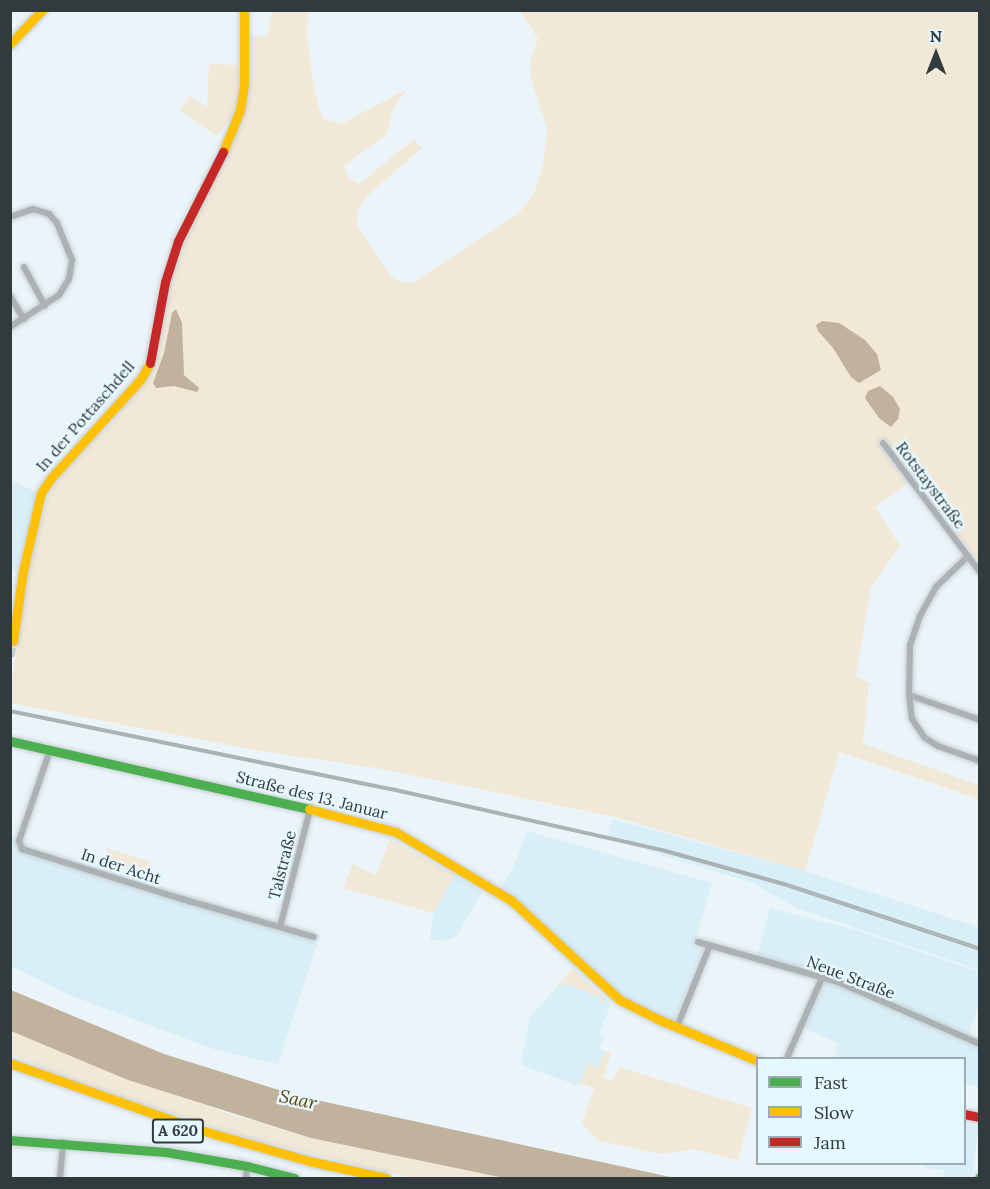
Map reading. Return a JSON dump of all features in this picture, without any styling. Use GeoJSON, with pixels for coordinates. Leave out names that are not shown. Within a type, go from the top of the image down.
{"type":"FeatureCollection","features":[{"type":"Feature","properties":{"kind":"main road"},"geometry":{"type":"LineString","coordinates":[[10,44],[42,10]]}},
{"type":"Feature","properties":{"kind":"main road","name":"In der Pottaschdell"},"geometry":{"type":"LineString","coordinates":[[13,641],[23,571],[41,493],[51,478],[140,380],[152,359],[166,276],[178,241],[229,140],[240,110],[244,84],[244,10]]}},
{"type":"Feature","properties":{"kind":"main road","name":"Straße des 13. Januar"},"geometry":{"type":"LineString","coordinates":[[10,741],[375,825],[421,844],[512,901],[620,1000],[756,1060]]}},
{"type":"Feature","properties":{"kind":"main road","name":"A 620"},"geometry":{"type":"LineString","coordinates":[[10,1063],[197,1129],[309,1161],[386,1179]]}},
{"type":"Feature","properties":{"kind":"main road","name":"A 620"},"geometry":{"type":"LineString","coordinates":[[10,1072],[195,1137],[349,1179]]}},
{"type":"Feature","properties":{"kind":"main road"},"geometry":{"type":"LineString","coordinates":[[10,1140],[63,1142],[166,1152],[247,1166],[294,1179]]}},
{"type":"Feature","properties":{"kind":"street"},"geometry":{"type":"LineString","coordinates":[[10,217],[21,212],[41,210],[57,224],[72,260],[69,279],[59,295],[10,327]]}},
{"type":"Feature","properties":{"kind":"street"},"geometry":{"type":"LineString","coordinates":[[24,267],[45,306]]}},
{"type":"Feature","properties":{"kind":"street"},"geometry":{"type":"LineString","coordinates":[[10,296],[24,320]]}},
{"type":"Feature","properties":{"kind":"street","name":"Rotstaystraße"},"geometry":{"type":"LineString","coordinates":[[883,443],[980,572]]}},
{"type":"Feature","properties":{"kind":"street"},"geometry":{"type":"LineString","coordinates":[[967,557],[936,587],[920,615],[910,645],[909,695],[912,719],[925,738],[938,746],[980,761]]}},
{"type":"Feature","properties":{"kind":"street"},"geometry":{"type":"LineString","coordinates":[[909,695],[980,720]]}},
{"type":"Feature","properties":{"kind":"street","name":"In der Acht"},"geometry":{"type":"LineString","coordinates":[[50,750],[19,841],[22,849],[314,937]]}},
{"type":"Feature","properties":{"kind":"street","name":"Talstraße"},"geometry":{"type":"LineString","coordinates":[[280,927],[310,809]]}},
{"type":"Feature","properties":{"kind":"street","name":"Neue Straße"},"geometry":{"type":"LineString","coordinates":[[699,942],[822,978],[980,1044]]}},
{"type":"Feature","properties":{"kind":"street"},"geometry":{"type":"LineString","coordinates":[[677,1027],[710,945]]}},
{"type":"Feature","properties":{"kind":"street"},"geometry":{"type":"LineString","coordinates":[[788,1057],[822,978]]}},
{"type":"Feature","properties":{"kind":"street"},"geometry":{"type":"LineString","coordinates":[[60,1179],[63,1142]]}},
{"type":"Feature","properties":{"kind":"street"},"geometry":{"type":"LineString","coordinates":[[246,1179],[247,1166]]}},
{"type":"Feature","properties":{"kind":"shaded area"},"geometry":{"type":"Polygon","coordinates":[[[272,11],[308,11],[307,38],[314,87],[319,109],[325,120],[341,124],[407,89],[393,109],[387,134],[344,166],[349,178],[359,184],[414,139],[422,148],[369,194],[359,208],[356,217],[358,228],[393,278],[412,283],[518,214],[534,194],[543,165],[547,128],[531,79],[530,62],[538,39],[520,11],[979,11],[979,562],[893,449],[886,454],[907,484],[875,507],[900,546],[871,588],[856,676],[869,683],[863,744],[979,785],[979,799],[839,752],[805,871],[611,816],[376,768],[255,750],[11,703],[11,687],[28,572],[49,494],[61,473],[110,424],[134,393],[158,353],[171,275],[179,249],[243,116],[248,89],[248,36],[267,37],[272,11]]]}},
{"type":"Feature","properties":{"kind":"shaded area"},"geometry":{"type":"Polygon","coordinates":[[[209,64],[241,65],[238,111],[216,136],[180,110],[190,96],[207,107],[209,64]]]}},
{"type":"Feature","properties":{"kind":"shaded area"},"geometry":{"type":"Polygon","coordinates":[[[10,480],[37,492],[17,572],[11,569],[10,480]]]}},
{"type":"Feature","properties":{"kind":"shaded area"},"geometry":{"type":"Polygon","coordinates":[[[612,819],[805,871],[979,927],[979,970],[794,907],[753,883],[607,838],[612,819]]]}},
{"type":"Feature","properties":{"kind":"shaded area"},"geometry":{"type":"Polygon","coordinates":[[[527,831],[712,883],[694,947],[702,950],[674,1022],[625,998],[500,889],[515,863],[527,831]]]}},
{"type":"Feature","properties":{"kind":"shaded area"},"geometry":{"type":"Polygon","coordinates":[[[10,836],[22,840],[25,846],[320,935],[278,1064],[216,1050],[69,995],[11,966],[10,836]]]}},
{"type":"Feature","properties":{"kind":"shaded area"},"geometry":{"type":"Polygon","coordinates":[[[390,839],[455,875],[433,913],[343,888],[353,864],[376,876],[390,839]]]}},
{"type":"Feature","properties":{"kind":"shaded area"},"geometry":{"type":"Polygon","coordinates":[[[106,848],[151,862],[146,877],[104,864],[106,848]]]}},
{"type":"Feature","properties":{"kind":"shaded area"},"geometry":{"type":"Polygon","coordinates":[[[455,875],[482,892],[457,936],[445,941],[430,939],[433,913],[455,875]]]}},
{"type":"Feature","properties":{"kind":"shaded area"},"geometry":{"type":"Polygon","coordinates":[[[770,908],[856,930],[979,972],[979,1006],[966,1042],[979,1047],[979,1087],[966,1083],[966,1057],[835,1057],[837,1043],[798,1025],[817,980],[755,963],[770,908]]]}},
{"type":"Feature","properties":{"kind":"shaded area"},"geometry":{"type":"Polygon","coordinates":[[[573,969],[611,1004],[599,1034],[604,1037],[599,1048],[605,1051],[598,1068],[588,1064],[579,1086],[521,1065],[530,1017],[573,969]]]}},
{"type":"Feature","properties":{"kind":"shaded area"},"geometry":{"type":"Polygon","coordinates":[[[573,969],[605,999],[604,1002],[600,1003],[601,998],[568,984],[565,987],[561,984],[550,993],[573,969]]]}},
{"type":"Feature","properties":{"kind":"shaded area"},"geometry":{"type":"Polygon","coordinates":[[[10,1031],[227,1113],[311,1138],[504,1178],[410,1178],[244,1137],[64,1078],[11,1054],[10,1031]]]}},
{"type":"Feature","properties":{"kind":"shaded area"},"geometry":{"type":"Polygon","coordinates":[[[605,1051],[611,1053],[603,1078],[613,1081],[619,1067],[752,1108],[738,1160],[693,1149],[662,1154],[600,1141],[590,1133],[582,1123],[594,1088],[580,1083],[588,1064],[598,1068],[605,1051]]]}},
{"type":"Feature","properties":{"kind":"shaded area"},"geometry":{"type":"Polygon","coordinates":[[[966,1124],[979,1126],[972,1178],[944,1178],[944,1170],[923,1168],[924,1165],[966,1165],[966,1124]]]}},
{"type":"Feature","properties":{"kind":"water"},"geometry":{"type":"Polygon","coordinates":[[[176,309],[182,323],[184,375],[199,388],[197,392],[174,386],[156,388],[153,383],[164,353],[172,313],[176,309]]]}},
{"type":"Feature","properties":{"kind":"water"},"geometry":{"type":"Polygon","coordinates":[[[822,321],[839,323],[865,340],[877,354],[881,370],[859,383],[851,377],[833,348],[818,331],[816,325],[822,321]]]}},
{"type":"Feature","properties":{"kind":"water"},"geometry":{"type":"Polygon","coordinates":[[[880,386],[893,397],[900,409],[898,419],[891,427],[879,418],[865,398],[868,391],[880,386]]]}},
{"type":"Feature","properties":{"kind":"water","name":"Saar"},"geometry":{"type":"Polygon","coordinates":[[[11,990],[164,1054],[298,1096],[675,1178],[504,1178],[311,1138],[128,1080],[11,1031],[11,990]]]}},
{"type":"Feature","properties":{"kind":"tunnel"},"geometry":{"type":"LineString","coordinates":[[10,656],[13,641]]}},
{"type":"Feature","properties":{"kind":"railway"},"geometry":{"type":"LineString","coordinates":[[10,711],[391,789],[662,850],[787,885],[980,949]]}},
{"type":"Feature","properties":{"kind":"traffic: fast"},"geometry":{"type":"LineString","coordinates":[[10,741],[309,809]]}},
{"type":"Feature","properties":{"kind":"traffic: fast"},"geometry":{"type":"LineString","coordinates":[[10,1140],[166,1152],[247,1166],[294,1178]]}},
{"type":"Feature","properties":{"kind":"traffic: slow"},"geometry":{"type":"LineString","coordinates":[[10,44],[42,10]]}},
{"type":"Feature","properties":{"kind":"traffic: slow"},"geometry":{"type":"LineString","coordinates":[[223,152],[240,110],[244,84],[244,10]]}},
{"type":"Feature","properties":{"kind":"traffic: slow"},"geometry":{"type":"LineString","coordinates":[[13,641],[23,571],[41,493],[51,478],[140,380],[150,363]]}},
{"type":"Feature","properties":{"kind":"traffic: slow"},"geometry":{"type":"LineString","coordinates":[[309,809],[396,832],[512,901],[620,1000],[660,1020],[756,1060]]}},
{"type":"Feature","properties":{"kind":"traffic: slow"},"geometry":{"type":"LineString","coordinates":[[10,1063],[197,1129],[309,1161],[386,1178]]}},
{"type":"Feature","properties":{"kind":"traffic: jam"},"geometry":{"type":"LineString","coordinates":[[150,363],[165,282],[178,241],[223,152]]}},
{"type":"Feature","properties":{"kind":"traffic: jam"},"geometry":{"type":"LineString","coordinates":[[966,1114],[980,1117]]}}]}
